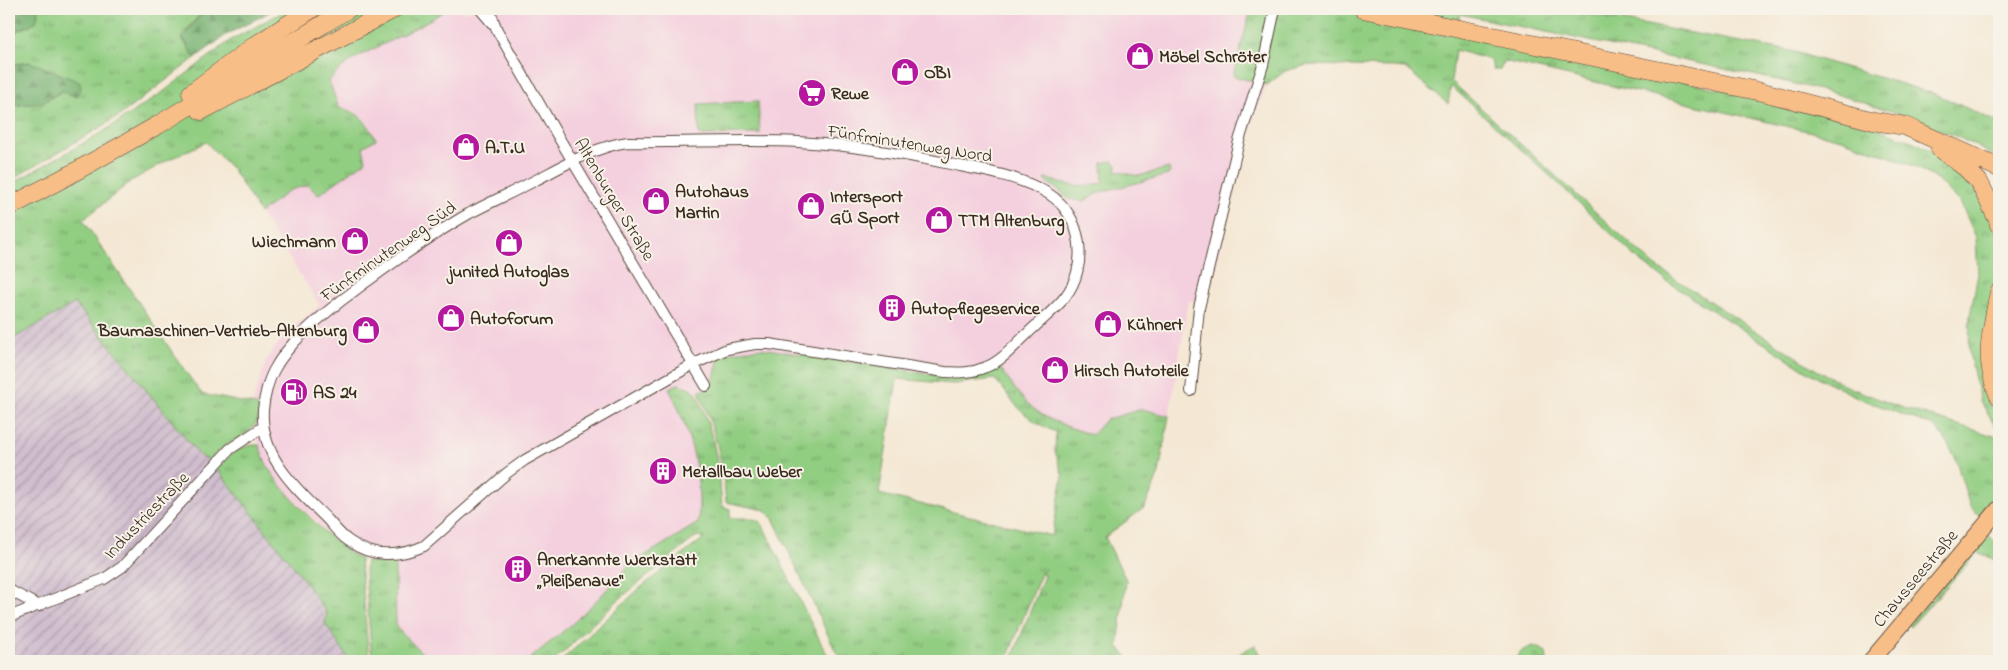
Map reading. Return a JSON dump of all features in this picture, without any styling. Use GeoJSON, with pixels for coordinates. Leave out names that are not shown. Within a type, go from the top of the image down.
{"type":"FeatureCollection","features":[{"type":"Feature","properties":{"kind":"highway"},"geometry":{"type":"LineString","coordinates":[[158,125],[182,99],[237,58],[312,9]]}},
{"type":"Feature","properties":{"kind":"highway"},"geometry":{"type":"LineString","coordinates":[[9,207],[158,125],[348,9]]}},
{"type":"Feature","properties":{"kind":"highway"},"geometry":{"type":"LineString","coordinates":[[158,125],[188,118],[394,9]]}},
{"type":"Feature","properties":{"kind":"highway"},"geometry":{"type":"LineString","coordinates":[[1363,9],[1767,93],[1874,121],[1905,126],[1999,168]]}},
{"type":"Feature","properties":{"kind":"highway"},"geometry":{"type":"LineString","coordinates":[[1416,9],[1804,90],[1876,110],[1905,126],[1966,168],[1979,182],[1999,226]]}},
{"type":"Feature","properties":{"kind":"highway"},"geometry":{"type":"LineString","coordinates":[[1999,292],[1997,314],[1991,328],[1989,366],[1999,396]]}},
{"type":"Feature","properties":{"kind":"main road","name":"Chausseestraße"},"geometry":{"type":"LineString","coordinates":[[1871,661],[1994,514]]}},
{"type":"Feature","properties":{"kind":"street","name":"Altenburger Straße"},"geometry":{"type":"LineString","coordinates":[[480,9],[497,30],[706,386]]}},
{"type":"Feature","properties":{"kind":"street","name":"Altenburger Straße"},"geometry":{"type":"LineString","coordinates":[[489,9],[497,30]]}},
{"type":"Feature","properties":{"kind":"street"},"geometry":{"type":"LineString","coordinates":[[1191,391],[1199,308],[1239,141],[1263,65],[1274,12]]}},
{"type":"Feature","properties":{"kind":"street","name":"Fünfminutenweg Nord"},"geometry":{"type":"LineString","coordinates":[[573,161],[618,143],[628,142],[798,142],[851,148],[935,160],[976,169],[1034,186],[1064,206],[1076,231],[1080,256],[1079,266],[1074,283],[1065,297],[1000,358],[989,366],[975,372],[945,372],[769,344],[728,348],[694,364]]}},
{"type":"Feature","properties":{"kind":"street","name":"Fünfminutenweg Süd"},"geometry":{"type":"LineString","coordinates":[[573,161],[470,214],[377,274],[316,321],[294,344],[274,370],[263,409],[264,427],[270,449],[279,468],[349,541],[370,552],[390,556],[410,552],[424,546],[507,473],[525,460],[694,364]]}},
{"type":"Feature","properties":{"kind":"street","name":"Industriestraße"},"geometry":{"type":"LineString","coordinates":[[9,617],[104,579],[122,567],[230,449],[264,427]]}},
{"type":"Feature","properties":{"kind":"street"},"geometry":{"type":"LineString","coordinates":[[9,590],[39,606]]}},
{"type":"Feature","properties":{"kind":"shaded area"},"geometry":{"type":"Polygon","coordinates":[[[447,9],[464,12],[472,9],[1251,9],[1233,75],[1267,85],[1256,110],[1205,308],[1189,300],[1169,416],[1142,409],[1105,420],[1092,435],[1056,423],[1028,406],[1015,391],[999,366],[972,375],[955,378],[864,363],[718,362],[712,385],[697,393],[691,388],[669,388],[682,415],[698,472],[700,502],[698,523],[628,566],[572,624],[527,661],[430,661],[396,627],[395,565],[366,561],[356,557],[340,546],[283,488],[268,468],[259,445],[254,425],[259,416],[252,405],[266,361],[277,345],[297,324],[320,305],[260,213],[290,190],[308,185],[362,146],[376,139],[366,121],[352,110],[339,108],[329,81],[336,72],[352,60],[429,21],[447,9]]]}},
{"type":"Feature","properties":{"kind":"shaded area"},"geometry":{"type":"Polygon","coordinates":[[[75,303],[200,456],[210,460],[225,477],[298,572],[327,614],[325,623],[350,661],[9,661],[9,341],[75,303]]]}},
{"type":"Feature","properties":{"kind":"green space"},"geometry":{"type":"Polygon","coordinates":[[[28,9],[37,9],[36,22],[9,34],[9,15],[28,9]]]}},
{"type":"Feature","properties":{"kind":"green space"},"geometry":{"type":"Polygon","coordinates":[[[36,9],[205,9],[189,28],[183,40],[195,58],[118,117],[9,181],[9,103],[18,105],[42,103],[62,91],[30,62],[9,65],[9,34],[29,26],[36,9]]]}},
{"type":"Feature","properties":{"kind":"green space"},"geometry":{"type":"Polygon","coordinates":[[[205,9],[275,9],[226,35],[195,58],[183,40],[183,36],[205,9]]]}},
{"type":"Feature","properties":{"kind":"green space"},"geometry":{"type":"Polygon","coordinates":[[[288,9],[447,9],[355,59],[341,68],[329,81],[339,108],[352,112],[362,118],[376,139],[363,147],[366,161],[318,195],[308,185],[290,190],[260,213],[233,170],[206,142],[170,159],[131,181],[83,220],[202,394],[260,406],[258,419],[254,426],[220,449],[210,460],[201,457],[75,303],[9,341],[9,185],[103,132],[163,92],[231,40],[288,9]]]}},
{"type":"Feature","properties":{"kind":"green space"},"geometry":{"type":"Polygon","coordinates":[[[1251,9],[1558,9],[1791,51],[1938,95],[1999,123],[1999,158],[1960,138],[1897,113],[1836,94],[1787,82],[1460,14],[1457,34],[1734,92],[1875,127],[1914,142],[1940,155],[1970,179],[1997,230],[1999,245],[1999,272],[1995,294],[1990,390],[1999,412],[1999,492],[1980,516],[1970,507],[1955,457],[1944,437],[1933,426],[1859,398],[1812,374],[1668,282],[1639,260],[1451,86],[1448,104],[1405,68],[1307,65],[1285,71],[1267,85],[1233,76],[1251,9]],[[1455,50],[1451,81],[1655,266],[1815,369],[1851,388],[1894,405],[1997,437],[1998,431],[1996,426],[1980,401],[1969,352],[1970,316],[1978,274],[1976,237],[1961,204],[1937,179],[1909,164],[1842,139],[1504,61],[1500,70],[1493,70],[1491,60],[1455,50]]]}},
{"type":"Feature","properties":{"kind":"green space"},"geometry":{"type":"Polygon","coordinates":[[[30,62],[80,83],[81,89],[76,97],[62,91],[42,103],[17,105],[9,103],[9,65],[30,62]]]}},
{"type":"Feature","properties":{"kind":"green space"},"geometry":{"type":"Polygon","coordinates":[[[758,101],[760,134],[701,135],[699,133],[698,104],[758,101]]]}},
{"type":"Feature","properties":{"kind":"green space"},"geometry":{"type":"Polygon","coordinates":[[[1113,161],[1117,165],[1116,171],[1138,176],[1169,168],[1170,172],[1168,175],[1100,192],[1084,201],[1068,199],[1045,181],[1046,178],[1074,185],[1103,183],[1102,163],[1113,161]]]}},
{"type":"Feature","properties":{"kind":"green space"},"geometry":{"type":"Polygon","coordinates":[[[761,348],[955,378],[972,375],[999,366],[1019,394],[1037,411],[1060,424],[1092,435],[1105,420],[1142,409],[1169,416],[1159,473],[1145,507],[1105,537],[1126,580],[1118,646],[1130,661],[1011,661],[1044,576],[1042,571],[1006,661],[845,660],[836,652],[773,518],[765,510],[726,502],[717,446],[710,420],[699,392],[712,385],[718,362],[717,358],[726,353],[761,348]],[[897,379],[879,494],[1052,536],[1063,476],[1055,451],[1056,432],[1026,414],[994,379],[954,384],[897,379]]]}},
{"type":"Feature","properties":{"kind":"green space"},"geometry":{"type":"Polygon","coordinates":[[[678,384],[695,392],[700,401],[711,433],[720,481],[722,506],[730,509],[730,518],[750,518],[761,522],[824,649],[832,661],[561,661],[640,588],[704,538],[697,536],[617,601],[554,661],[527,661],[572,624],[628,566],[698,523],[699,488],[697,471],[689,437],[669,388],[678,384]]]}},
{"type":"Feature","properties":{"kind":"green space"},"geometry":{"type":"Polygon","coordinates":[[[259,445],[274,477],[296,503],[338,544],[360,559],[369,661],[350,661],[325,623],[327,613],[298,572],[217,469],[237,450],[259,445]]]}},
{"type":"Feature","properties":{"kind":"green space"},"geometry":{"type":"Polygon","coordinates":[[[1988,535],[1999,545],[1999,562],[1978,552],[1910,627],[1908,625],[1988,535]]]}},
{"type":"Feature","properties":{"kind":"green space"},"geometry":{"type":"Polygon","coordinates":[[[366,561],[395,565],[396,627],[430,661],[372,661],[365,572],[366,561]]]}},
{"type":"Feature","properties":{"kind":"green space"},"geometry":{"type":"Polygon","coordinates":[[[1255,645],[1262,661],[1226,661],[1255,645]]]}},
{"type":"Feature","properties":{"kind":"green space"},"geometry":{"type":"Polygon","coordinates":[[[1532,646],[1540,648],[1546,653],[1547,661],[1513,661],[1518,658],[1520,652],[1532,646]]]}},
{"type":"Feature","properties":{"kind":"place","name":"Möbel Schröter"},"geometry":{"type":"Point","coordinates":[1140,56]}},
{"type":"Feature","properties":{"kind":"place","name":"OBI"},"geometry":{"type":"Point","coordinates":[905,72]}},
{"type":"Feature","properties":{"kind":"place","name":"Rewe"},"geometry":{"type":"Point","coordinates":[812,93]}},
{"type":"Feature","properties":{"kind":"place","name":"A.T.U"},"geometry":{"type":"Point","coordinates":[466,147]}},
{"type":"Feature","properties":{"kind":"place","name":"Autohaus Martin"},"geometry":{"type":"Point","coordinates":[656,201]}},
{"type":"Feature","properties":{"kind":"place","name":"Intersport GÜ Sport"},"geometry":{"type":"Point","coordinates":[811,206]}},
{"type":"Feature","properties":{"kind":"place","name":"TTM Altenburg"},"geometry":{"type":"Point","coordinates":[939,220]}},
{"type":"Feature","properties":{"kind":"place","name":"Wiechmann"},"geometry":{"type":"Point","coordinates":[355,241]}},
{"type":"Feature","properties":{"kind":"place","name":"junited Autoglas"},"geometry":{"type":"Point","coordinates":[509,243]}},
{"type":"Feature","properties":{"kind":"place","name":"Autopflegeservice"},"geometry":{"type":"Point","coordinates":[892,308]}},
{"type":"Feature","properties":{"kind":"place","name":"Autoforum"},"geometry":{"type":"Point","coordinates":[451,318]}},
{"type":"Feature","properties":{"kind":"place","name":"Kühnert"},"geometry":{"type":"Point","coordinates":[1108,324]}},
{"type":"Feature","properties":{"kind":"place","name":"Baumaschinen-Vertrieb-Altenburg"},"geometry":{"type":"Point","coordinates":[366,330]}},
{"type":"Feature","properties":{"kind":"place","name":"Hirsch Autoteile"},"geometry":{"type":"Point","coordinates":[1055,370]}},
{"type":"Feature","properties":{"kind":"place","name":"AS 24"},"geometry":{"type":"Point","coordinates":[294,392]}},
{"type":"Feature","properties":{"kind":"place","name":"Metallbau Weber"},"geometry":{"type":"Point","coordinates":[663,471]}},
{"type":"Feature","properties":{"kind":"place","name":"Anerkannte Werkstatt „Pleißenaue“"},"geometry":{"type":"Point","coordinates":[518,569]}}]}
